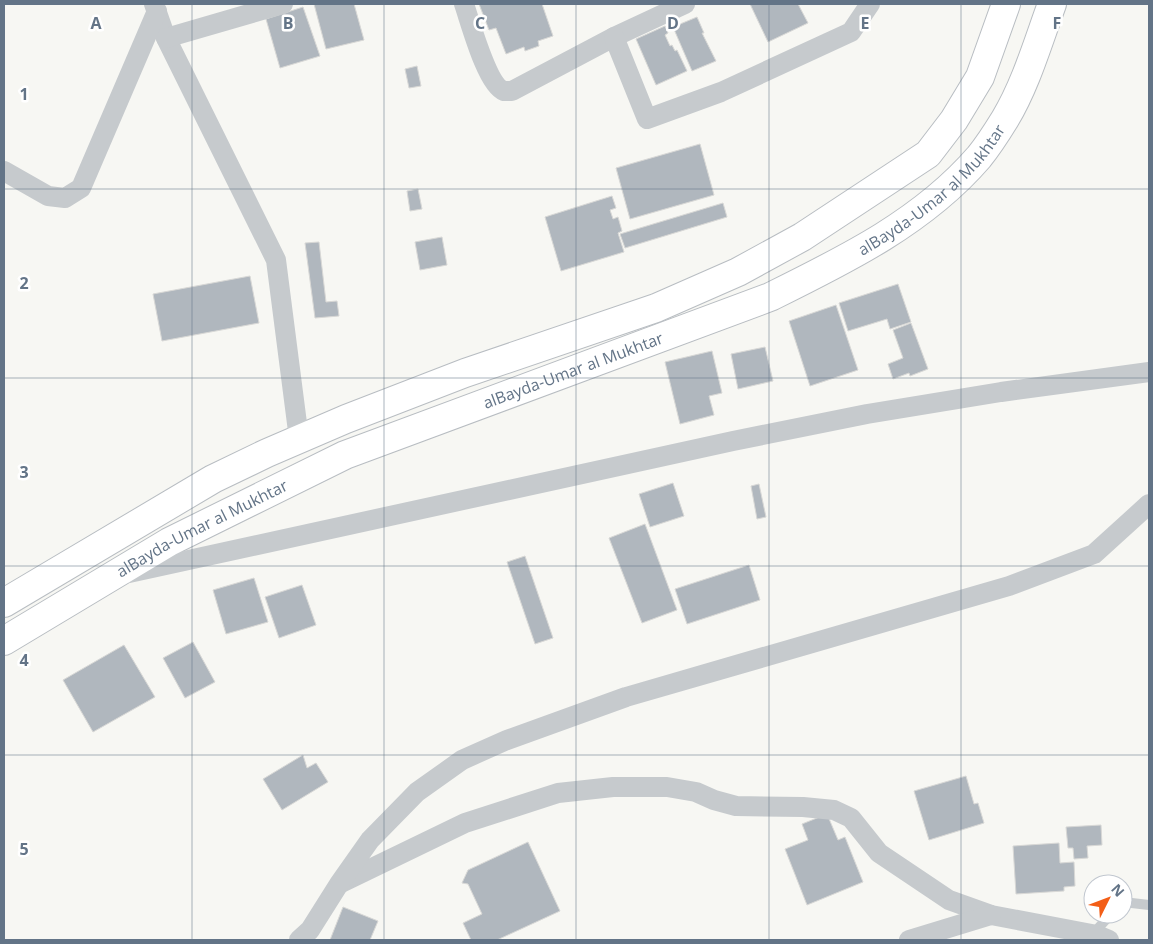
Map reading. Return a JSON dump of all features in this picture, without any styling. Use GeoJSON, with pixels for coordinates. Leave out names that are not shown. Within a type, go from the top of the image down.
{"type":"FeatureCollection","features":[{"type":"Feature","properties":{"kind":"main road","name":"alBayda-Umar al Mukhtar"},"geometry":{"type":"LineString","coordinates":[[4,603],[213,479],[298,439],[465,373],[656,308],[738,272],[802,237],[928,154],[954,120],[980,78],[1006,4]]}},
{"type":"Feature","properties":{"kind":"main road","name":"alBayda-Umar al Mukhtar"},"geometry":{"type":"LineString","coordinates":[[4,641],[168,542],[345,455],[770,297],[823,271],[888,235],[937,197],[979,156],[1006,118],[1024,81],[1052,4]]}},
{"type":"Feature","properties":{"kind":"street"},"geometry":{"type":"LineString","coordinates":[[166,38],[284,4]]}},
{"type":"Feature","properties":{"kind":"street"},"geometry":{"type":"LineString","coordinates":[[464,4],[488,72],[497,86],[504,90],[512,90],[614,37],[685,4]]}},
{"type":"Feature","properties":{"kind":"street"},"geometry":{"type":"LineString","coordinates":[[614,37],[647,119],[721,92],[851,32],[870,4]]}},
{"type":"Feature","properties":{"kind":"street"},"geometry":{"type":"LineString","coordinates":[[156,8],[166,38],[276,260],[298,439]]}},
{"type":"Feature","properties":{"kind":"street"},"geometry":{"type":"LineString","coordinates":[[4,171],[48,196],[64,198],[81,188],[156,8]]}},
{"type":"Feature","properties":{"kind":"street"},"geometry":{"type":"LineString","coordinates":[[110,577],[733,441],[819,424],[1002,392],[1149,372]]}},
{"type":"Feature","properties":{"kind":"street"},"geometry":{"type":"LineString","coordinates":[[306,937],[339,884],[370,840],[417,792],[462,760],[507,740],[626,697],[1026,580],[1094,554],[1149,504]]}},
{"type":"Feature","properties":{"kind":"street"},"geometry":{"type":"LineString","coordinates":[[339,884],[465,823],[558,793],[612,787],[667,787],[696,792],[714,800],[736,806],[802,807],[834,810],[850,818],[879,853],[949,900],[991,916],[1100,937]]}},
{"type":"Feature","properties":{"kind":"street"},"geometry":{"type":"LineString","coordinates":[[908,940],[991,916]]}},
{"type":"Feature","properties":{"kind":"lane"},"geometry":{"type":"LineString","coordinates":[[1133,903],[1149,905]]}},
{"type":"Feature","properties":{"kind":"lane"},"geometry":{"type":"LineString","coordinates":[[1100,937],[1106,924]]}},
{"type":"Feature","properties":{"kind":"building"},"geometry":{"type":"Polygon","coordinates":[[[314,4],[354,4],[364,40],[326,49],[314,4]]]}},
{"type":"Feature","properties":{"kind":"building"},"geometry":{"type":"Polygon","coordinates":[[[479,4],[542,4],[553,36],[538,41],[539,46],[525,51],[524,47],[506,54],[496,28],[489,30],[479,4]]]}},
{"type":"Feature","properties":{"kind":"building"},"geometry":{"type":"Polygon","coordinates":[[[750,4],[798,4],[808,23],[768,42],[750,4]]]}},
{"type":"Feature","properties":{"kind":"building"},"geometry":{"type":"Polygon","coordinates":[[[303,7],[320,56],[280,68],[266,19],[303,7]]]}},
{"type":"Feature","properties":{"kind":"building"},"geometry":{"type":"Polygon","coordinates":[[[697,17],[704,33],[702,33],[716,61],[692,71],[673,27],[697,17]]]}},
{"type":"Feature","properties":{"kind":"building"},"geometry":{"type":"Polygon","coordinates":[[[665,26],[668,33],[665,35],[670,46],[672,45],[675,51],[677,50],[687,71],[656,85],[636,39],[665,26]]]}},
{"type":"Feature","properties":{"kind":"building"},"geometry":{"type":"Polygon","coordinates":[[[417,66],[421,86],[409,88],[405,69],[417,66]]]}},
{"type":"Feature","properties":{"kind":"building"},"geometry":{"type":"Polygon","coordinates":[[[700,144],[714,195],[630,219],[616,168],[700,144]]]}},
{"type":"Feature","properties":{"kind":"building"},"geometry":{"type":"Polygon","coordinates":[[[418,189],[422,209],[410,211],[407,191],[418,189]]]}},
{"type":"Feature","properties":{"kind":"building"},"geometry":{"type":"Polygon","coordinates":[[[612,196],[616,208],[610,210],[613,219],[618,217],[622,231],[618,233],[624,252],[561,271],[545,217],[612,196]]]}},
{"type":"Feature","properties":{"kind":"building"},"geometry":{"type":"Polygon","coordinates":[[[723,203],[727,217],[625,248],[620,234],[723,203]]]}},
{"type":"Feature","properties":{"kind":"building"},"geometry":{"type":"Polygon","coordinates":[[[442,237],[447,265],[420,270],[415,242],[442,237]]]}},
{"type":"Feature","properties":{"kind":"building"},"geometry":{"type":"Polygon","coordinates":[[[319,242],[326,302],[337,301],[339,316],[315,318],[305,243],[319,242]]]}},
{"type":"Feature","properties":{"kind":"building"},"geometry":{"type":"Polygon","coordinates":[[[250,276],[259,323],[162,341],[153,294],[250,276]]]}},
{"type":"Feature","properties":{"kind":"building"},"geometry":{"type":"Polygon","coordinates":[[[898,284],[911,322],[890,329],[887,319],[848,331],[839,303],[898,284]]]}},
{"type":"Feature","properties":{"kind":"building"},"geometry":{"type":"Polygon","coordinates":[[[836,305],[858,370],[810,386],[789,321],[836,305]]]}},
{"type":"Feature","properties":{"kind":"building"},"geometry":{"type":"Polygon","coordinates":[[[911,323],[928,369],[910,376],[909,373],[893,379],[888,364],[903,358],[893,330],[911,323]]]}},
{"type":"Feature","properties":{"kind":"building"},"geometry":{"type":"Polygon","coordinates":[[[765,347],[773,381],[738,389],[731,354],[765,347]]]}},
{"type":"Feature","properties":{"kind":"building"},"geometry":{"type":"Polygon","coordinates":[[[712,351],[722,393],[709,396],[714,415],[680,424],[665,362],[712,351]]]}},
{"type":"Feature","properties":{"kind":"building"},"geometry":{"type":"Polygon","coordinates":[[[673,483],[684,516],[650,527],[639,494],[673,483]]]}},
{"type":"Feature","properties":{"kind":"building"},"geometry":{"type":"Polygon","coordinates":[[[759,484],[766,517],[757,519],[751,486],[759,484]]]}},
{"type":"Feature","properties":{"kind":"building"},"geometry":{"type":"Polygon","coordinates":[[[645,524],[677,610],[642,623],[609,538],[645,524]]]}},
{"type":"Feature","properties":{"kind":"building"},"geometry":{"type":"Polygon","coordinates":[[[525,556],[553,638],[535,644],[507,562],[525,556]]]}},
{"type":"Feature","properties":{"kind":"building"},"geometry":{"type":"Polygon","coordinates":[[[749,565],[760,600],[687,624],[675,589],[749,565]]]}},
{"type":"Feature","properties":{"kind":"building"},"geometry":{"type":"Polygon","coordinates":[[[254,578],[268,622],[226,634],[213,590],[254,578]]]}},
{"type":"Feature","properties":{"kind":"building"},"geometry":{"type":"Polygon","coordinates":[[[302,585],[316,625],[279,638],[265,597],[302,585]]]}},
{"type":"Feature","properties":{"kind":"building"},"geometry":{"type":"Polygon","coordinates":[[[193,642],[215,682],[185,698],[163,658],[193,642]]]}},
{"type":"Feature","properties":{"kind":"building"},"geometry":{"type":"Polygon","coordinates":[[[124,645],[155,697],[93,732],[63,680],[124,645]]]}},
{"type":"Feature","properties":{"kind":"building"},"geometry":{"type":"Polygon","coordinates":[[[303,755],[307,768],[316,763],[328,782],[282,810],[263,779],[303,755]]]}},
{"type":"Feature","properties":{"kind":"building"},"geometry":{"type":"Polygon","coordinates":[[[966,776],[974,804],[978,803],[984,823],[929,840],[914,791],[966,776]]]}},
{"type":"Feature","properties":{"kind":"building"},"geometry":{"type":"Polygon","coordinates":[[[827,814],[838,840],[845,837],[863,882],[807,905],[785,849],[808,840],[802,824],[827,814]]]}},
{"type":"Feature","properties":{"kind":"building"},"geometry":{"type":"Polygon","coordinates":[[[1101,825],[1102,845],[1087,846],[1088,858],[1074,859],[1073,848],[1068,848],[1066,827],[1101,825]]]}},
{"type":"Feature","properties":{"kind":"building"},"geometry":{"type":"Polygon","coordinates":[[[528,842],[560,911],[497,940],[471,940],[463,923],[482,914],[468,884],[462,883],[468,870],[528,842]]]}},
{"type":"Feature","properties":{"kind":"building"},"geometry":{"type":"Polygon","coordinates":[[[1059,843],[1060,863],[1074,862],[1075,886],[1064,887],[1064,891],[1016,894],[1013,846],[1059,843]]]}},
{"type":"Feature","properties":{"kind":"building"},"geometry":{"type":"Polygon","coordinates":[[[343,907],[378,921],[370,940],[330,940],[343,907]]]}}]}
